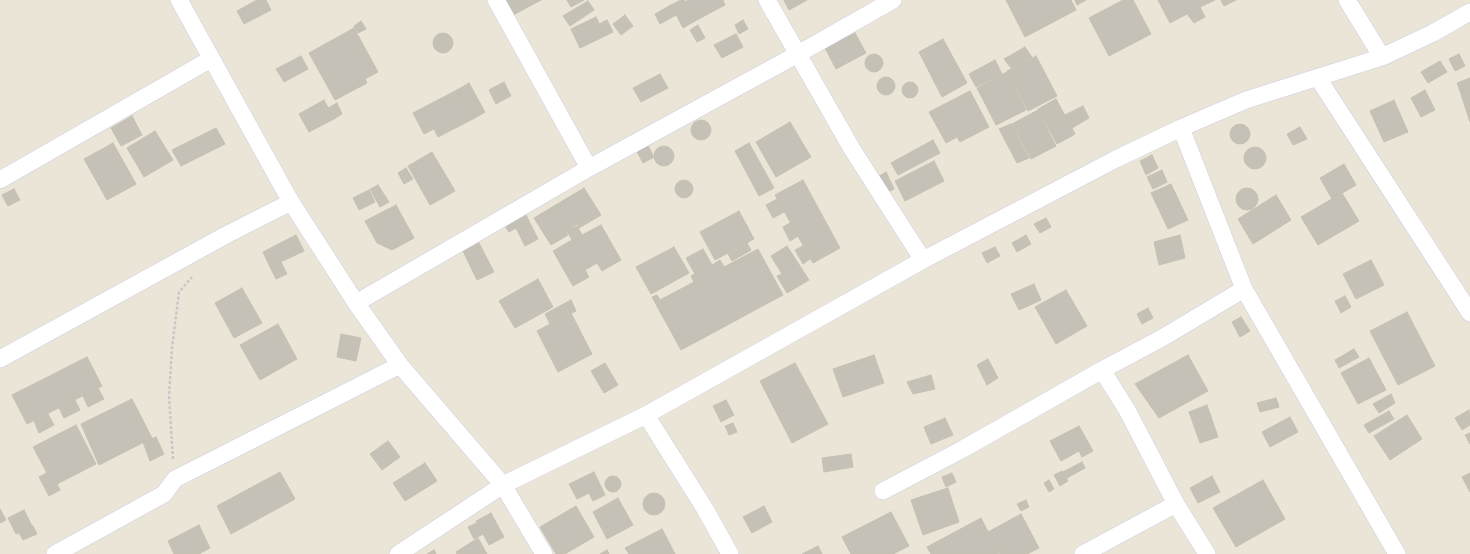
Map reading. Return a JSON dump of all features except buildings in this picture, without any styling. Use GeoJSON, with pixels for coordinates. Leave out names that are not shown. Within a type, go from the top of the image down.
{"type":"FeatureCollection","features":[{"type":"Feature","properties":{"kind":"street"},"geometry":{"type":"LineString","coordinates":[[180,0],[211,59],[292,202],[356,303],[400,365],[503,485],[544,554]]}},
{"type":"Feature","properties":{"kind":"street"},"geometry":{"type":"LineString","coordinates":[[496,0],[589,168]]}},
{"type":"Feature","properties":{"kind":"street"},"geometry":{"type":"LineString","coordinates":[[767,0],[852,149],[923,260]]}},
{"type":"Feature","properties":{"kind":"street"},"geometry":{"type":"LineString","coordinates":[[356,303],[589,168],[894,0]]}},
{"type":"Feature","properties":{"kind":"street"},"geometry":{"type":"LineString","coordinates":[[1347,0],[1382,57]]}},
{"type":"Feature","properties":{"kind":"street"},"geometry":{"type":"LineString","coordinates":[[398,554],[503,485],[646,415],[923,260],[1116,159],[1181,128],[1246,100],[1382,57],[1433,33],[1470,12]]}},
{"type":"Feature","properties":{"kind":"street"},"geometry":{"type":"LineString","coordinates":[[0,180],[211,59]]}},
{"type":"Feature","properties":{"kind":"street"},"geometry":{"type":"LineString","coordinates":[[1318,78],[1470,313]]}},
{"type":"Feature","properties":{"kind":"street"},"geometry":{"type":"LineString","coordinates":[[1181,128],[1244,289],[1397,554]]}},
{"type":"Feature","properties":{"kind":"street"},"geometry":{"type":"LineString","coordinates":[[0,359],[219,239],[292,202]]}},
{"type":"Feature","properties":{"kind":"street"},"geometry":{"type":"LineString","coordinates":[[882,491],[963,449],[1102,370],[1162,338],[1244,289]]}},
{"type":"Feature","properties":{"kind":"street"},"geometry":{"type":"LineString","coordinates":[[55,554],[164,494],[175,480],[400,365]]}},
{"type":"Feature","properties":{"kind":"street"},"geometry":{"type":"LineString","coordinates":[[1102,370],[1127,410],[1176,504],[1206,554]]}},
{"type":"Feature","properties":{"kind":"street"},"geometry":{"type":"LineString","coordinates":[[646,415],[730,554]]}},
{"type":"Feature","properties":{"kind":"street"},"geometry":{"type":"LineString","coordinates":[[1082,554],[1176,504]]}},
{"type":"Feature","properties":{"kind":"path"},"geometry":{"type":"LineString","coordinates":[[175,480],[169,396],[172,348],[179,292],[193,276]]}}]}
